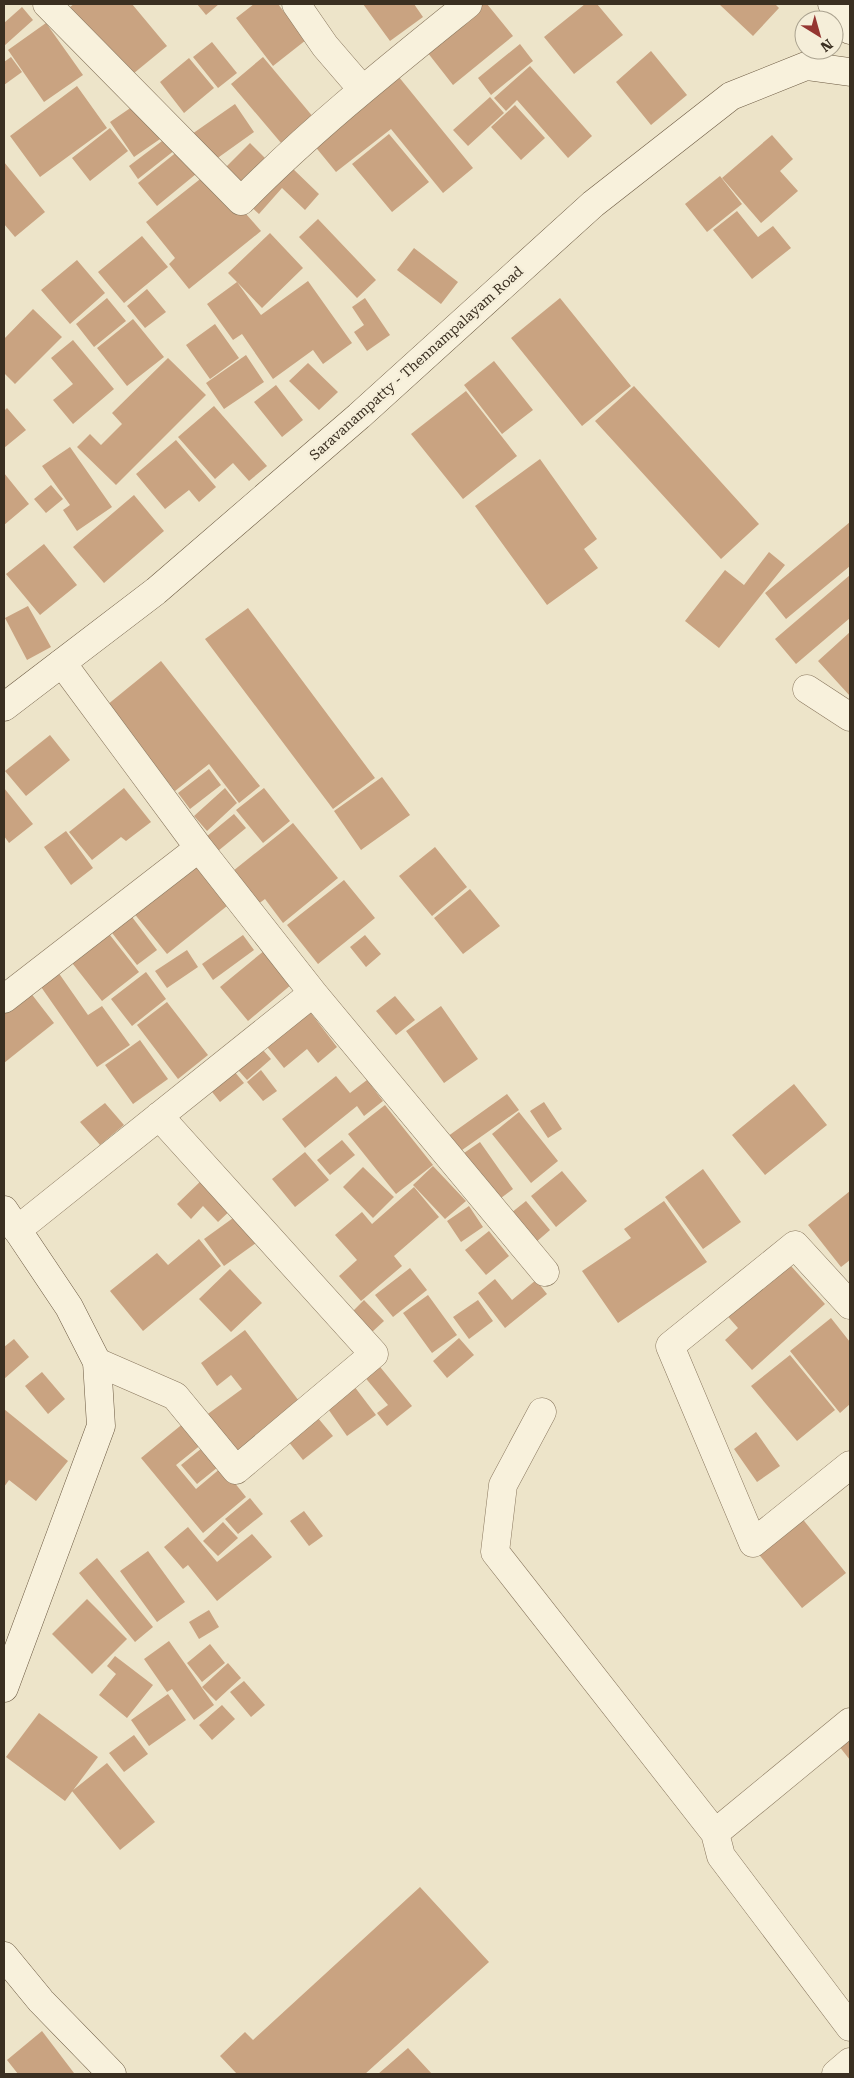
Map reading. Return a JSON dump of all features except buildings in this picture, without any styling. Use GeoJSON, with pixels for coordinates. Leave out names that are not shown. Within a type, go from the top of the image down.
{"type":"FeatureCollection","features":[{"type":"Feature","properties":{"kind":"street"},"geometry":{"type":"LineString","coordinates":[[47,4],[241,200],[362,89],[468,4]]}},
{"type":"Feature","properties":{"kind":"street"},"geometry":{"type":"LineString","coordinates":[[296,4],[325,46],[362,89]]}},
{"type":"Feature","properties":{"kind":"street"},"geometry":{"type":"LineString","coordinates":[[832,4],[850,30]]}},
{"type":"Feature","properties":{"kind":"street","name":"Saravanampatty - Thennampalayam Road"},"geometry":{"type":"LineString","coordinates":[[4,707],[156,591],[306,461],[593,204],[731,96],[806,66],[850,72]]}},
{"type":"Feature","properties":{"kind":"street"},"geometry":{"type":"LineString","coordinates":[[62,663],[200,848],[313,993],[546,1272]]}},
{"type":"Feature","properties":{"kind":"street"},"geometry":{"type":"LineString","coordinates":[[807,689],[850,717]]}},
{"type":"Feature","properties":{"kind":"street"},"geometry":{"type":"LineString","coordinates":[[4,999],[200,848]]}},
{"type":"Feature","properties":{"kind":"street"},"geometry":{"type":"LineString","coordinates":[[4,1688],[101,1426],[98,1362],[69,1307],[10,1220],[159,1116],[313,993]]}},
{"type":"Feature","properties":{"kind":"street"},"geometry":{"type":"LineString","coordinates":[[98,1362],[175,1396],[236,1470],[374,1354],[159,1116]]}},
{"type":"Feature","properties":{"kind":"street"},"geometry":{"type":"LineString","coordinates":[[850,1305],[794,1245],[670,1346],[753,1543],[850,1465]]}},
{"type":"Feature","properties":{"kind":"street"},"geometry":{"type":"LineString","coordinates":[[542,1412],[503,1485],[495,1552],[715,1834],[722,1856],[850,2027]]}},
{"type":"Feature","properties":{"kind":"street"},"geometry":{"type":"LineString","coordinates":[[715,1834],[850,1722]]}},
{"type":"Feature","properties":{"kind":"street"},"geometry":{"type":"LineString","coordinates":[[4,1956],[41,2001],[112,2074]]}},
{"type":"Feature","properties":{"kind":"street"},"geometry":{"type":"LineString","coordinates":[[836,2074],[850,2062]]}}]}
